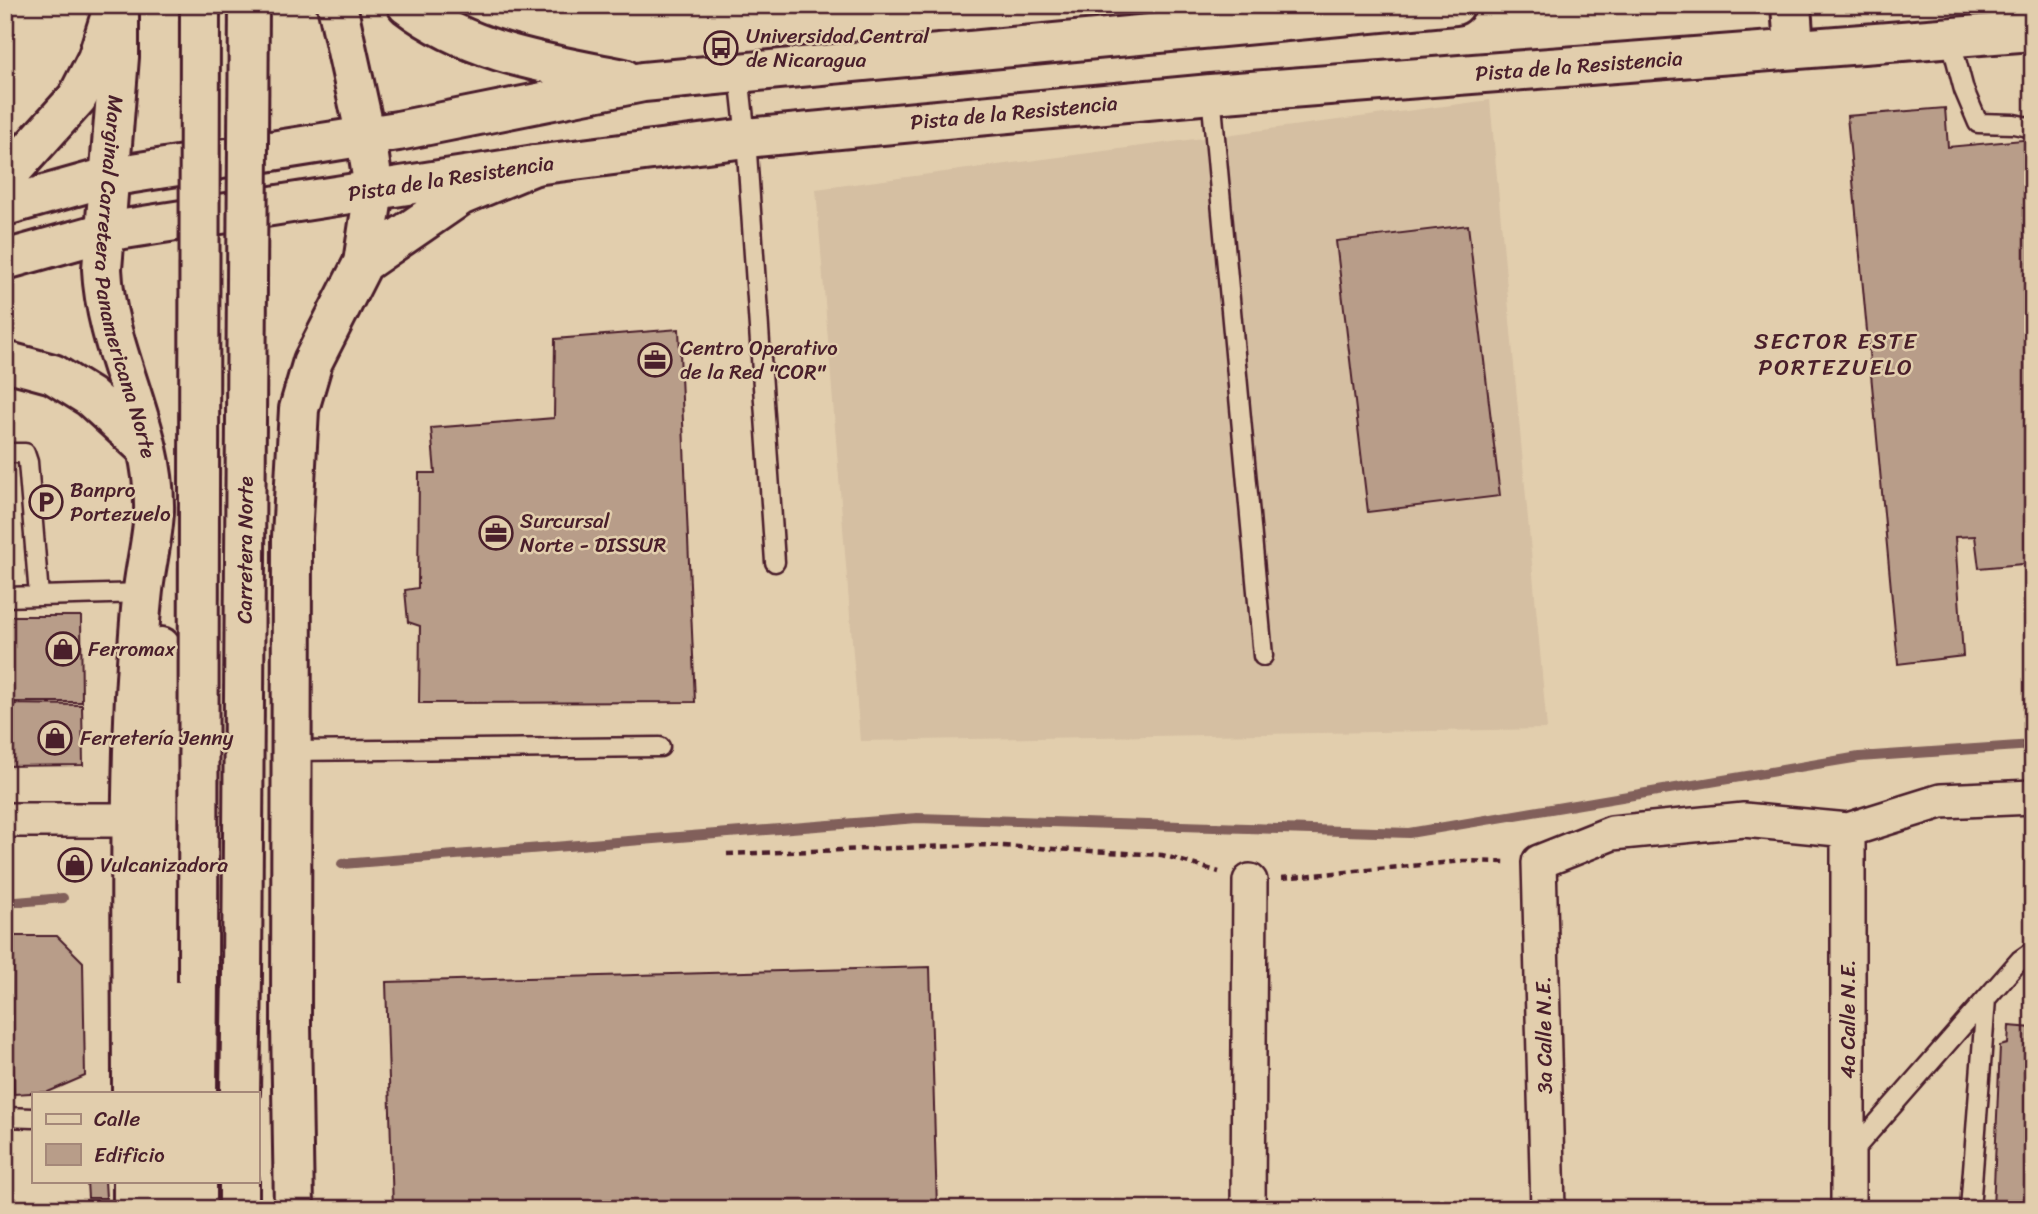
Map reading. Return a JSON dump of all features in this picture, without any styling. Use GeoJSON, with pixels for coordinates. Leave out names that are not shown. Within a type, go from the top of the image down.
{"type":"FeatureCollection","features":[{"type":"Feature","properties":{"kind":"main road"},"geometry":{"type":"LineString","coordinates":[[5,178],[77,98],[97,59],[114,5]]}},
{"type":"Feature","properties":{"kind":"main road","name":"Marginal Carretera Panamericana Norte"},"geometry":{"type":"LineString","coordinates":[[119,5],[119,57],[102,269],[106,307],[120,366],[147,449],[154,512],[129,694],[132,1092]]}},
{"type":"Feature","properties":{"kind":"main road"},"geometry":{"type":"LineString","coordinates":[[197,1092],[200,5]]}},
{"type":"Feature","properties":{"kind":"main road","name":"Carretera Norte"},"geometry":{"type":"LineString","coordinates":[[240,1092],[249,5]]}},
{"type":"Feature","properties":{"kind":"main road"},"geometry":{"type":"LineString","coordinates":[[294,1209],[292,537],[299,409],[313,361],[363,263],[374,190],[366,137],[337,5]]}},
{"type":"Feature","properties":{"kind":"main road"},"geometry":{"type":"LineString","coordinates":[[407,5],[428,21],[518,58],[643,82]]}},
{"type":"Feature","properties":{"kind":"main road"},"geometry":{"type":"LineString","coordinates":[[5,206],[108,177],[366,137],[643,82],[1455,5]]}},
{"type":"Feature","properties":{"kind":"main road"},"geometry":{"type":"LineString","coordinates":[[1791,5],[1794,48]]}},
{"type":"Feature","properties":{"kind":"main road","name":"Pista de la Resistencia"},"geometry":{"type":"LineString","coordinates":[[5,260],[105,232],[535,164],[746,138],[1211,94],[2033,31]]}},
{"type":"Feature","properties":{"kind":"main road"},"geometry":{"type":"LineString","coordinates":[[363,263],[460,196],[535,164]]}},
{"type":"Feature","properties":{"kind":"main road"},"geometry":{"type":"LineString","coordinates":[[5,361],[53,374],[90,397],[147,449]]}},
{"type":"Feature","properties":{"kind":"main road"},"geometry":{"type":"LineString","coordinates":[[154,512],[161,625],[167,1092]]}},
{"type":"Feature","properties":{"kind":"main road"},"geometry":{"type":"LineString","coordinates":[[133,1182],[133,1209]]}},
{"type":"Feature","properties":{"kind":"main road"},"geometry":{"type":"LineString","coordinates":[[168,1182],[169,1209]]}},
{"type":"Feature","properties":{"kind":"main road"},"geometry":{"type":"LineString","coordinates":[[197,1182],[197,1209]]}},
{"type":"Feature","properties":{"kind":"main road"},"geometry":{"type":"LineString","coordinates":[[239,1182],[239,1209]]}},
{"type":"Feature","properties":{"kind":"street"},"geometry":{"type":"LineString","coordinates":[[1539,862],[1612,834],[1625,832],[1744,820],[1848,830],[1941,801],[2033,797]]}},
{"type":"Feature","properties":{"kind":"street"},"geometry":{"type":"LineString","coordinates":[[5,820],[131,820]]}},
{"type":"Feature","properties":{"kind":"street","name":"4a Calle N.E."},"geometry":{"type":"LineString","coordinates":[[1848,830],[1848,1209]]}},
{"type":"Feature","properties":{"kind":"street","name":"3a Calle N.E."},"geometry":{"type":"LineString","coordinates":[[1539,862],[1548,1209]]}},
{"type":"Feature","properties":{"kind":"street"},"geometry":{"type":"LineString","coordinates":[[1248,1209],[1250,881]]}},
{"type":"Feature","properties":{"kind":"lane"},"geometry":{"type":"LineString","coordinates":[[1950,37],[1964,89],[1978,123],[2014,124],[2033,128]]}},
{"type":"Feature","properties":{"kind":"lane"},"geometry":{"type":"LineString","coordinates":[[739,73],[746,138],[775,562]]}},
{"type":"Feature","properties":{"kind":"lane"},"geometry":{"type":"LineString","coordinates":[[1211,94],[1263,656]]}},
{"type":"Feature","properties":{"kind":"lane"},"geometry":{"type":"LineString","coordinates":[[5,453],[25,453],[28,462],[39,596]]}},
{"type":"Feature","properties":{"kind":"lane"},"geometry":{"type":"LineString","coordinates":[[5,597],[142,593]]}},
{"type":"Feature","properties":{"kind":"lane"},"geometry":{"type":"LineString","coordinates":[[292,751],[660,747]]}},
{"type":"Feature","properties":{"kind":"lane"},"geometry":{"type":"LineString","coordinates":[[1848,1156],[2020,960],[2033,951]]}},
{"type":"Feature","properties":{"kind":"lane"},"geometry":{"type":"LineString","coordinates":[[1970,1209],[1986,999]]}},
{"type":"Feature","properties":{"kind":"lane"},"geometry":{"type":"LineString","coordinates":[[5,1117],[32,1118]]}},
{"type":"Feature","properties":{"kind":"path"},"geometry":{"type":"LineString","coordinates":[[727,854],[997,846],[1162,855],[1250,881],[1463,861],[1539,862]]}},
{"type":"Feature","properties":{"kind":"shaded area"},"geometry":{"type":"Polygon","coordinates":[[[1490,100],[1547,729],[860,741],[816,189],[1490,100]]]}},
{"type":"Feature","properties":{"kind":"building"},"geometry":{"type":"Polygon","coordinates":[[[1945,108],[1948,147],[2033,139],[2033,563],[1979,568],[1975,536],[1955,537],[1963,656],[1898,664],[1847,116],[1945,108]]]}},
{"type":"Feature","properties":{"kind":"building"},"geometry":{"type":"Polygon","coordinates":[[[1468,225],[1500,496],[1368,512],[1336,241],[1468,225]]]}},
{"type":"Feature","properties":{"kind":"building"},"geometry":{"type":"Polygon","coordinates":[[[679,329],[695,702],[419,703],[420,626],[408,622],[405,590],[418,588],[419,473],[435,473],[431,428],[554,418],[555,339],[679,329]]]}},
{"type":"Feature","properties":{"kind":"building"},"geometry":{"type":"Polygon","coordinates":[[[5,616],[81,616],[82,702],[5,702],[5,616]]]}},
{"type":"Feature","properties":{"kind":"building"},"geometry":{"type":"Polygon","coordinates":[[[5,704],[82,705],[83,765],[5,766],[5,704]]]}},
{"type":"Feature","properties":{"kind":"building"},"geometry":{"type":"Polygon","coordinates":[[[9,936],[57,936],[83,962],[85,1076],[48,1092],[14,1094],[9,936]]]}},
{"type":"Feature","properties":{"kind":"building"},"geometry":{"type":"Polygon","coordinates":[[[930,967],[937,1209],[393,1209],[386,982],[930,967]]]}},
{"type":"Feature","properties":{"kind":"building"},"geometry":{"type":"Polygon","coordinates":[[[2009,1026],[2033,1028],[2033,1209],[1993,1209],[2000,1046],[2008,1044],[2009,1026]]]}},
{"type":"Feature","properties":{"kind":"building"},"geometry":{"type":"Polygon","coordinates":[[[87,1182],[105,1182],[106,1198],[88,1198],[87,1182]]]}},
{"type":"Feature","properties":{"kind":"waterway"},"geometry":{"type":"LineString","coordinates":[[342,864],[917,818],[1409,833],[1859,757],[2033,745]]}},
{"type":"Feature","properties":{"kind":"waterway"},"geometry":{"type":"LineString","coordinates":[[5,903],[63,898]]}},
{"type":"Feature","properties":{"kind":"place","name":"Universidad Central de Nicaragua"},"geometry":{"type":"Point","coordinates":[721,48]}},
{"type":"Feature","properties":{"kind":"place","name":"Centro Operativo de la Red \"COR\""},"geometry":{"type":"Point","coordinates":[655,360]}},
{"type":"Feature","properties":{"kind":"place","name":"Banpro Portezuelo"},"geometry":{"type":"Point","coordinates":[46,502]}},
{"type":"Feature","properties":{"kind":"place","name":"Surcursal Norte - DISSUR"},"geometry":{"type":"Point","coordinates":[496,533]}},
{"type":"Feature","properties":{"kind":"place","name":"Ferromax"},"geometry":{"type":"Point","coordinates":[63,649]}},
{"type":"Feature","properties":{"kind":"place","name":"Ferretería Jenny"},"geometry":{"type":"Point","coordinates":[55,738]}},
{"type":"Feature","properties":{"kind":"place","name":"Vulcanizadora"},"geometry":{"type":"Point","coordinates":[75,865]}},
{"type":"Feature","properties":{"kind":"district","name":"SECTOR ESTE PORTEZUELO"},"geometry":{"type":"Point","coordinates":[1836,354]}}]}
